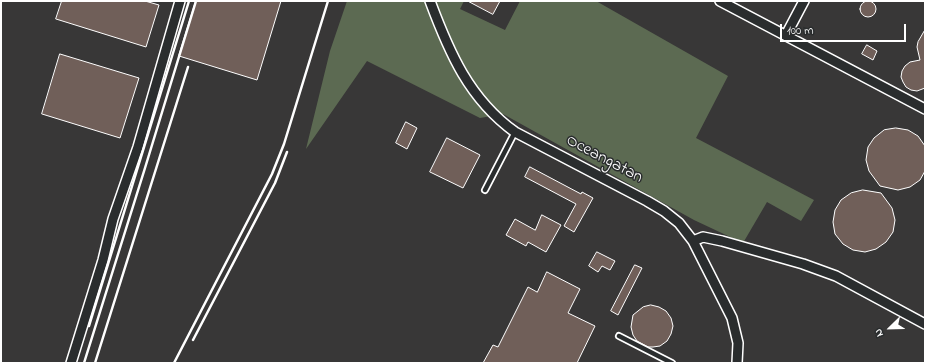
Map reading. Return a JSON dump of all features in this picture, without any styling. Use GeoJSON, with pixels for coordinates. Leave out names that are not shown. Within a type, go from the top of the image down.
{"type":"FeatureCollection","features":[{"type":"Feature","properties":{"kind":"street"},"geometry":{"type":"LineString","coordinates":[[71,363],[103,260],[113,219],[138,147],[180,1]]}},
{"type":"Feature","properties":{"kind":"street","name":"Oceangatan"},"geometry":{"type":"LineString","coordinates":[[430,1],[456,65],[471,89],[487,108],[505,125],[515,132],[640,197],[664,211],[678,223],[693,241],[732,318],[738,344],[737,363]]}},
{"type":"Feature","properties":{"kind":"street"},"geometry":{"type":"LineString","coordinates":[[720,1],[925,109]]}},
{"type":"Feature","properties":{"kind":"street"},"geometry":{"type":"LineString","coordinates":[[786,35],[804,1]]}},
{"type":"Feature","properties":{"kind":"street"},"geometry":{"type":"LineString","coordinates":[[693,241],[703,237],[803,264],[836,276],[925,324]]}},
{"type":"Feature","properties":{"kind":"lane"},"geometry":{"type":"LineString","coordinates":[[485,190],[515,132]]}},
{"type":"Feature","properties":{"kind":"lane"},"geometry":{"type":"LineString","coordinates":[[619,336],[672,363]]}},
{"type":"Feature","properties":{"kind":"green space"},"geometry":{"type":"Polygon","coordinates":[[[347,1],[464,1],[460,9],[505,30],[520,1],[596,1],[728,76],[696,138],[814,200],[801,221],[767,202],[743,243],[694,220],[503,114],[480,118],[367,61],[306,149],[330,51],[347,1]]]}},
{"type":"Feature","properties":{"kind":"building"},"geometry":{"type":"Polygon","coordinates":[[[62,1],[145,1],[159,5],[146,47],[56,19],[62,1]]]}},
{"type":"Feature","properties":{"kind":"building"},"geometry":{"type":"Polygon","coordinates":[[[196,1],[281,1],[257,80],[179,56],[196,1]]]}},
{"type":"Feature","properties":{"kind":"building"},"geometry":{"type":"Polygon","coordinates":[[[468,1],[500,1],[493,14],[468,1]]]}},
{"type":"Feature","properties":{"kind":"building"},"geometry":{"type":"Polygon","coordinates":[[[868,1],[875,6],[876,9],[871,16],[868,17],[861,12],[860,9],[865,2],[868,1]]]}},
{"type":"Feature","properties":{"kind":"building"},"geometry":{"type":"Polygon","coordinates":[[[925,30],[925,88],[917,91],[911,90],[906,87],[903,82],[901,77],[902,71],[910,62],[920,60],[917,47],[918,42],[925,30]]]}},
{"type":"Feature","properties":{"kind":"building"},"geometry":{"type":"Polygon","coordinates":[[[867,45],[877,51],[873,60],[862,54],[867,45]]]}},
{"type":"Feature","properties":{"kind":"building"},"geometry":{"type":"Polygon","coordinates":[[[60,54],[139,78],[120,138],[42,114],[60,54]]]}},
{"type":"Feature","properties":{"kind":"building"},"geometry":{"type":"Polygon","coordinates":[[[406,122],[417,128],[407,149],[396,143],[406,122]]]}},
{"type":"Feature","properties":{"kind":"building"},"geometry":{"type":"Polygon","coordinates":[[[896,128],[908,130],[918,136],[925,146],[925,171],[920,180],[910,187],[898,190],[880,186],[869,171],[866,160],[868,147],[874,138],[884,130],[896,128]]]}},
{"type":"Feature","properties":{"kind":"building"},"geometry":{"type":"Polygon","coordinates":[[[447,138],[480,155],[463,188],[430,172],[447,138]]]}},
{"type":"Feature","properties":{"kind":"building"},"geometry":{"type":"Polygon","coordinates":[[[530,167],[581,194],[582,192],[593,198],[574,232],[564,226],[576,204],[525,177],[530,167]]]}},
{"type":"Feature","properties":{"kind":"building"},"geometry":{"type":"Polygon","coordinates":[[[863,190],[881,193],[892,208],[895,220],[893,232],[886,242],[876,249],[865,252],[853,250],[843,244],[835,234],[833,222],[835,210],[841,200],[851,193],[863,190]]]}},
{"type":"Feature","properties":{"kind":"building"},"geometry":{"type":"Polygon","coordinates":[[[542,215],[561,225],[546,252],[528,242],[526,246],[506,235],[515,219],[535,230],[542,215]]]}},
{"type":"Feature","properties":{"kind":"building"},"geometry":{"type":"Polygon","coordinates":[[[597,252],[615,261],[610,270],[602,266],[598,272],[589,266],[597,252]]]}},
{"type":"Feature","properties":{"kind":"building"},"geometry":{"type":"Polygon","coordinates":[[[635,265],[642,268],[618,315],[611,311],[635,265]]]}},
{"type":"Feature","properties":{"kind":"building"},"geometry":{"type":"Polygon","coordinates":[[[547,272],[580,289],[568,313],[595,326],[577,363],[483,363],[493,345],[498,347],[528,287],[537,292],[547,272]]]}},
{"type":"Feature","properties":{"kind":"building"},"geometry":{"type":"Polygon","coordinates":[[[651,305],[666,311],[671,318],[673,326],[667,341],[660,346],[648,347],[637,341],[633,335],[631,327],[633,315],[643,307],[651,305]]]}},
{"type":"Feature","properties":{"kind":"railway"},"geometry":{"type":"LineString","coordinates":[[89,326],[189,1]]}},
{"type":"Feature","properties":{"kind":"railway"},"geometry":{"type":"LineString","coordinates":[[84,363],[196,1]]}},
{"type":"Feature","properties":{"kind":"railway"},"geometry":{"type":"LineString","coordinates":[[174,363],[272,174],[284,144],[328,1]]}},
{"type":"Feature","properties":{"kind":"railway"},"geometry":{"type":"LineString","coordinates":[[95,363],[188,67]]}},
{"type":"Feature","properties":{"kind":"railway"},"geometry":{"type":"LineString","coordinates":[[193,340],[275,183],[287,152]]}}]}
